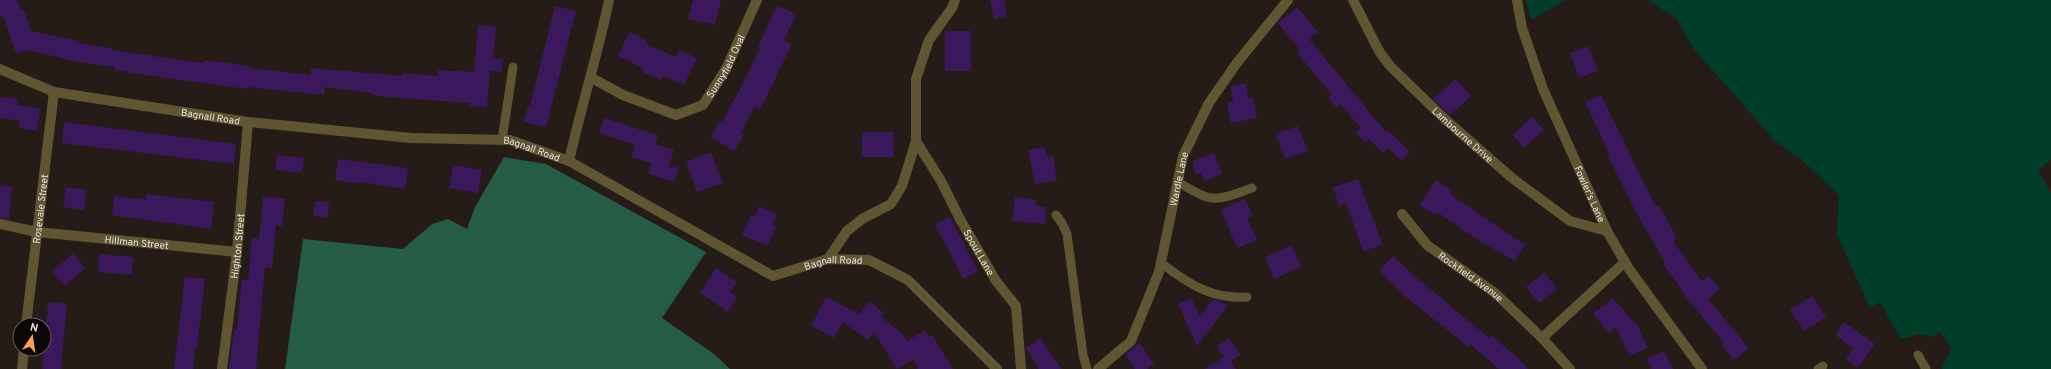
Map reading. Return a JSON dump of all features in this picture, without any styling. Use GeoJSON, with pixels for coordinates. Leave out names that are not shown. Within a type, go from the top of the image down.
{"type":"FeatureCollection","features":[{"type":"Feature","properties":{"kind":"street"},"geometry":{"type":"LineString","coordinates":[[569,161],[602,35],[609,0]]}},
{"type":"Feature","properties":{"kind":"street","name":"Sunnyfield Oval"},"geometry":{"type":"LineString","coordinates":[[590,77],[623,95],[676,115],[703,105],[726,69],[757,0]]}},
{"type":"Feature","properties":{"kind":"street"},"geometry":{"type":"LineString","coordinates":[[828,259],[847,231],[862,219],[891,204],[902,186],[916,140],[916,79],[929,40],[952,8],[955,0]]}},
{"type":"Feature","properties":{"kind":"street","name":"Wardle Lane"},"geometry":{"type":"LineString","coordinates":[[1098,369],[1131,341],[1159,272],[1183,156],[1209,103],[1236,64],[1288,0]]}},
{"type":"Feature","properties":{"kind":"street","name":"Lambourne Drive"},"geometry":{"type":"LineString","coordinates":[[1353,0],[1379,51],[1390,66],[1447,121],[1512,178],[1570,221],[1607,231]]}},
{"type":"Feature","properties":{"kind":"street","name":"Fowler's Lane"},"geometry":{"type":"LineString","coordinates":[[1517,0],[1522,28],[1543,89],[1607,231],[1625,262],[1702,369]]}},
{"type":"Feature","properties":{"kind":"street","name":"Bagnall Road"},"geometry":{"type":"LineString","coordinates":[[0,70],[54,92],[248,122],[411,138],[510,140],[569,161],[773,276],[828,259],[869,260],[908,280],[997,369]]}},
{"type":"Feature","properties":{"kind":"street","name":"Rosevale Street"},"geometry":{"type":"LineString","coordinates":[[27,317],[54,92]]}},
{"type":"Feature","properties":{"kind":"street","name":"Highton Street"},"geometry":{"type":"LineString","coordinates":[[222,369],[237,252],[248,122]]}},
{"type":"Feature","properties":{"kind":"street","name":"Spout Lane"},"geometry":{"type":"LineString","coordinates":[[916,140],[941,181],[960,219],[996,281],[1016,306],[1021,369]]}},
{"type":"Feature","properties":{"kind":"street","name":"Rockfield Avenue"},"geometry":{"type":"LineString","coordinates":[[1402,214],[1427,245],[1495,293],[1542,338],[1570,369]]}},
{"type":"Feature","properties":{"kind":"street","name":"Hillman Street"},"geometry":{"type":"LineString","coordinates":[[0,224],[37,232],[237,252]]}},
{"type":"Feature","properties":{"kind":"street"},"geometry":{"type":"LineString","coordinates":[[1542,338],[1625,262]]}},
{"type":"Feature","properties":{"kind":"street"},"geometry":{"type":"LineString","coordinates":[[22,369],[23,357]]}},
{"type":"Feature","properties":{"kind":"lane"},"geometry":{"type":"LineString","coordinates":[[502,140],[513,67]]}},
{"type":"Feature","properties":{"kind":"lane"},"geometry":{"type":"LineString","coordinates":[[1178,182],[1203,197],[1221,199],[1252,188]]}},
{"type":"Feature","properties":{"kind":"lane"},"geometry":{"type":"LineString","coordinates":[[1056,215],[1067,234],[1083,355],[1087,369]]}},
{"type":"Feature","properties":{"kind":"lane"},"geometry":{"type":"LineString","coordinates":[[1161,263],[1186,282],[1206,292],[1236,298],[1247,297]]}},
{"type":"Feature","properties":{"kind":"lane"},"geometry":{"type":"LineString","coordinates":[[1918,354],[1926,369]]}},
{"type":"Feature","properties":{"kind":"green space"},"geometry":{"type":"Polygon","coordinates":[[[1526,0],[1567,0],[1531,20],[1526,0]]]}},
{"type":"Feature","properties":{"kind":"green space"},"geometry":{"type":"Polygon","coordinates":[[[1648,0],[2051,0],[2051,160],[2038,170],[2051,193],[2051,369],[1942,369],[1944,361],[1952,349],[1940,331],[1933,337],[1919,334],[1901,339],[1880,302],[1870,308],[1837,234],[1839,195],[1803,161],[1775,141],[1693,48],[1677,19],[1648,0]]]}},
{"type":"Feature","properties":{"kind":"green space"},"geometry":{"type":"Polygon","coordinates":[[[504,157],[546,164],[706,252],[662,318],[714,354],[730,369],[285,369],[303,239],[403,249],[432,224],[448,219],[467,229],[475,207],[504,157]]]}},
{"type":"Feature","properties":{"kind":"building"},"geometry":{"type":"Polygon","coordinates":[[[0,0],[17,0],[21,11],[24,10],[31,31],[79,41],[79,43],[111,48],[111,50],[203,63],[204,60],[250,66],[249,68],[311,75],[311,68],[403,76],[403,73],[437,76],[438,70],[474,72],[478,25],[496,27],[493,58],[503,59],[502,72],[490,71],[487,107],[470,106],[470,103],[372,95],[372,93],[325,87],[324,95],[247,87],[246,89],[152,76],[115,70],[115,67],[78,62],[28,50],[16,54],[3,15],[0,16],[0,0]]]}},
{"type":"Feature","properties":{"kind":"building"},"geometry":{"type":"Polygon","coordinates":[[[693,0],[721,0],[715,25],[688,19],[693,0]]]}},
{"type":"Feature","properties":{"kind":"building"},"geometry":{"type":"Polygon","coordinates":[[[990,0],[1004,0],[1007,16],[994,19],[990,0]]]}},
{"type":"Feature","properties":{"kind":"building"},"geometry":{"type":"Polygon","coordinates":[[[777,5],[796,14],[784,40],[792,44],[760,110],[754,107],[741,134],[744,135],[734,151],[710,137],[720,121],[722,123],[732,102],[733,103],[760,48],[758,47],[777,5]]]}},
{"type":"Feature","properties":{"kind":"building"},"geometry":{"type":"Polygon","coordinates":[[[555,6],[576,11],[546,127],[524,122],[528,106],[530,106],[555,6]]]}},
{"type":"Feature","properties":{"kind":"building"},"geometry":{"type":"Polygon","coordinates":[[[1297,7],[1318,32],[1309,39],[1386,132],[1388,130],[1410,152],[1402,161],[1388,148],[1383,153],[1369,139],[1365,143],[1356,133],[1361,128],[1340,104],[1336,107],[1328,98],[1332,95],[1297,53],[1300,50],[1278,23],[1297,7]]]}},
{"type":"Feature","properties":{"kind":"building"},"geometry":{"type":"Polygon","coordinates":[[[945,31],[971,31],[971,71],[945,71],[945,31]]]}},
{"type":"Feature","properties":{"kind":"building"},"geometry":{"type":"Polygon","coordinates":[[[629,32],[647,40],[646,44],[676,57],[679,50],[697,58],[684,85],[663,76],[661,80],[642,72],[643,68],[618,56],[629,32]]]}},
{"type":"Feature","properties":{"kind":"building"},"geometry":{"type":"Polygon","coordinates":[[[1588,46],[1598,71],[1579,78],[1570,53],[1588,46]]]}},
{"type":"Feature","properties":{"kind":"building"},"geometry":{"type":"Polygon","coordinates":[[[1455,79],[1471,96],[1450,115],[1433,99],[1455,79]]]}},
{"type":"Feature","properties":{"kind":"building"},"geometry":{"type":"Polygon","coordinates":[[[1246,83],[1248,98],[1253,97],[1257,118],[1231,123],[1227,103],[1233,102],[1230,86],[1246,83]]]}},
{"type":"Feature","properties":{"kind":"building"},"geometry":{"type":"Polygon","coordinates":[[[1601,95],[1656,207],[1659,205],[1677,238],[1673,241],[1702,281],[1709,276],[1720,289],[1708,299],[1749,348],[1734,360],[1722,345],[1724,343],[1681,291],[1682,290],[1663,263],[1665,262],[1637,214],[1607,154],[1609,153],[1585,102],[1601,95]]]}},
{"type":"Feature","properties":{"kind":"building"},"geometry":{"type":"Polygon","coordinates":[[[0,97],[18,99],[17,105],[40,109],[37,131],[19,128],[20,121],[0,118],[0,97]]]}},
{"type":"Feature","properties":{"kind":"building"},"geometry":{"type":"Polygon","coordinates":[[[1532,117],[1544,130],[1524,148],[1513,135],[1532,117]]]}},
{"type":"Feature","properties":{"kind":"building"},"geometry":{"type":"Polygon","coordinates":[[[604,118],[658,135],[655,144],[674,150],[668,169],[680,165],[674,182],[648,174],[651,163],[631,157],[635,145],[599,133],[604,118]]]}},
{"type":"Feature","properties":{"kind":"building"},"geometry":{"type":"Polygon","coordinates":[[[64,122],[236,144],[234,164],[62,143],[64,122]]]}},
{"type":"Feature","properties":{"kind":"building"},"geometry":{"type":"Polygon","coordinates":[[[1298,126],[1308,151],[1285,159],[1276,134],[1298,126]]]}},
{"type":"Feature","properties":{"kind":"building"},"geometry":{"type":"Polygon","coordinates":[[[862,132],[893,132],[894,157],[862,157],[862,132]]]}},
{"type":"Feature","properties":{"kind":"building"},"geometry":{"type":"Polygon","coordinates":[[[1045,147],[1047,157],[1053,156],[1057,180],[1035,184],[1028,150],[1045,147]]]}},
{"type":"Feature","properties":{"kind":"building"},"geometry":{"type":"Polygon","coordinates":[[[711,152],[723,183],[697,192],[686,162],[711,152]]]}},
{"type":"Feature","properties":{"kind":"building"},"geometry":{"type":"Polygon","coordinates":[[[1214,153],[1222,174],[1204,181],[1201,173],[1196,174],[1192,161],[1214,153]]]}},
{"type":"Feature","properties":{"kind":"building"},"geometry":{"type":"Polygon","coordinates":[[[277,155],[304,158],[302,173],[275,170],[277,155]]]}},
{"type":"Feature","properties":{"kind":"building"},"geometry":{"type":"Polygon","coordinates":[[[338,159],[408,168],[405,189],[361,182],[360,184],[335,180],[338,159]]]}},
{"type":"Feature","properties":{"kind":"building"},"geometry":{"type":"Polygon","coordinates":[[[453,165],[482,170],[478,193],[449,188],[453,165]]]}},
{"type":"Feature","properties":{"kind":"building"},"geometry":{"type":"Polygon","coordinates":[[[1358,179],[1383,245],[1363,251],[1346,203],[1339,206],[1333,187],[1358,179]]]}},
{"type":"Feature","properties":{"kind":"building"},"geometry":{"type":"Polygon","coordinates":[[[1436,180],[1452,191],[1450,194],[1525,245],[1515,261],[1478,240],[1437,212],[1435,215],[1419,205],[1436,180]]]}},
{"type":"Feature","properties":{"kind":"building"},"geometry":{"type":"Polygon","coordinates":[[[0,186],[12,187],[9,219],[0,218],[0,186]]]}},
{"type":"Feature","properties":{"kind":"building"},"geometry":{"type":"Polygon","coordinates":[[[66,187],[86,190],[84,210],[63,207],[66,187]]]}},
{"type":"Feature","properties":{"kind":"building"},"geometry":{"type":"Polygon","coordinates":[[[146,194],[214,202],[211,229],[112,215],[114,196],[146,200],[146,194]]]}},
{"type":"Feature","properties":{"kind":"building"},"geometry":{"type":"Polygon","coordinates":[[[263,196],[285,199],[282,226],[276,225],[272,268],[265,267],[256,369],[229,369],[234,329],[237,329],[242,280],[248,280],[252,238],[259,239],[263,196]]]}},
{"type":"Feature","properties":{"kind":"building"},"geometry":{"type":"Polygon","coordinates":[[[1015,197],[1037,200],[1036,206],[1046,207],[1045,224],[1012,221],[1015,197]]]}},
{"type":"Feature","properties":{"kind":"building"},"geometry":{"type":"Polygon","coordinates":[[[1245,199],[1253,216],[1247,218],[1257,240],[1237,248],[1221,210],[1245,199]]]}},
{"type":"Feature","properties":{"kind":"building"},"geometry":{"type":"Polygon","coordinates":[[[315,201],[329,202],[328,217],[313,216],[315,201]]]}},
{"type":"Feature","properties":{"kind":"building"},"geometry":{"type":"Polygon","coordinates":[[[759,206],[777,214],[773,225],[776,226],[768,246],[742,235],[751,215],[755,217],[759,206]]]}},
{"type":"Feature","properties":{"kind":"building"},"geometry":{"type":"Polygon","coordinates":[[[950,217],[978,271],[963,279],[935,224],[950,217]]]}},
{"type":"Feature","properties":{"kind":"building"},"geometry":{"type":"Polygon","coordinates":[[[1292,245],[1301,267],[1274,279],[1265,257],[1292,245]]]}},
{"type":"Feature","properties":{"kind":"building"},"geometry":{"type":"Polygon","coordinates":[[[73,253],[85,268],[65,286],[52,272],[73,253]]]}},
{"type":"Feature","properties":{"kind":"building"},"geometry":{"type":"Polygon","coordinates":[[[99,254],[133,257],[132,275],[98,272],[99,254]]]}},
{"type":"Feature","properties":{"kind":"building"},"geometry":{"type":"Polygon","coordinates":[[[1393,256],[1489,338],[1491,335],[1517,357],[1528,369],[1499,369],[1470,344],[1468,347],[1406,297],[1379,270],[1393,256]]]}},
{"type":"Feature","properties":{"kind":"building"},"geometry":{"type":"Polygon","coordinates":[[[716,268],[737,282],[730,292],[737,297],[728,312],[700,293],[716,268]]]}},
{"type":"Feature","properties":{"kind":"building"},"geometry":{"type":"Polygon","coordinates":[[[1544,272],[1557,289],[1539,303],[1526,287],[1544,272]]]}},
{"type":"Feature","properties":{"kind":"building"},"geometry":{"type":"Polygon","coordinates":[[[185,277],[205,279],[197,348],[195,348],[193,369],[174,369],[185,277]]]}},
{"type":"Feature","properties":{"kind":"building"},"geometry":{"type":"Polygon","coordinates":[[[1812,296],[1826,317],[1804,331],[1790,310],[1812,296]]]}},
{"type":"Feature","properties":{"kind":"building"},"geometry":{"type":"Polygon","coordinates":[[[826,297],[859,314],[869,301],[884,313],[881,317],[903,334],[907,341],[925,330],[929,337],[932,335],[953,369],[918,369],[913,360],[897,369],[874,332],[868,340],[843,322],[834,338],[811,326],[826,297]]]}},
{"type":"Feature","properties":{"kind":"building"},"geometry":{"type":"Polygon","coordinates":[[[1191,298],[1200,317],[1213,299],[1228,305],[1197,346],[1178,304],[1191,298]]]}},
{"type":"Feature","properties":{"kind":"building"},"geometry":{"type":"Polygon","coordinates":[[[1613,298],[1634,322],[1636,321],[1648,348],[1629,356],[1616,327],[1609,333],[1593,314],[1613,298]]]}},
{"type":"Feature","properties":{"kind":"building"},"geometry":{"type":"Polygon","coordinates":[[[48,302],[67,304],[61,369],[42,369],[43,357],[52,357],[52,317],[47,317],[48,302]]]}},
{"type":"Feature","properties":{"kind":"building"},"geometry":{"type":"Polygon","coordinates":[[[1844,322],[1875,344],[1858,368],[1846,359],[1853,348],[1835,335],[1844,322]]]}},
{"type":"Feature","properties":{"kind":"building"},"geometry":{"type":"Polygon","coordinates":[[[1040,338],[1062,369],[1039,369],[1026,348],[1040,338]]]}},
{"type":"Feature","properties":{"kind":"building"},"geometry":{"type":"Polygon","coordinates":[[[1229,338],[1241,355],[1231,361],[1236,369],[1205,369],[1224,357],[1217,346],[1229,338]]]}},
{"type":"Feature","properties":{"kind":"building"},"geometry":{"type":"Polygon","coordinates":[[[1140,343],[1154,364],[1147,369],[1135,369],[1125,354],[1140,343]]]}},
{"type":"Feature","properties":{"kind":"building"},"geometry":{"type":"Polygon","coordinates":[[[1664,351],[1673,369],[1651,369],[1647,358],[1664,351]]]}}]}
